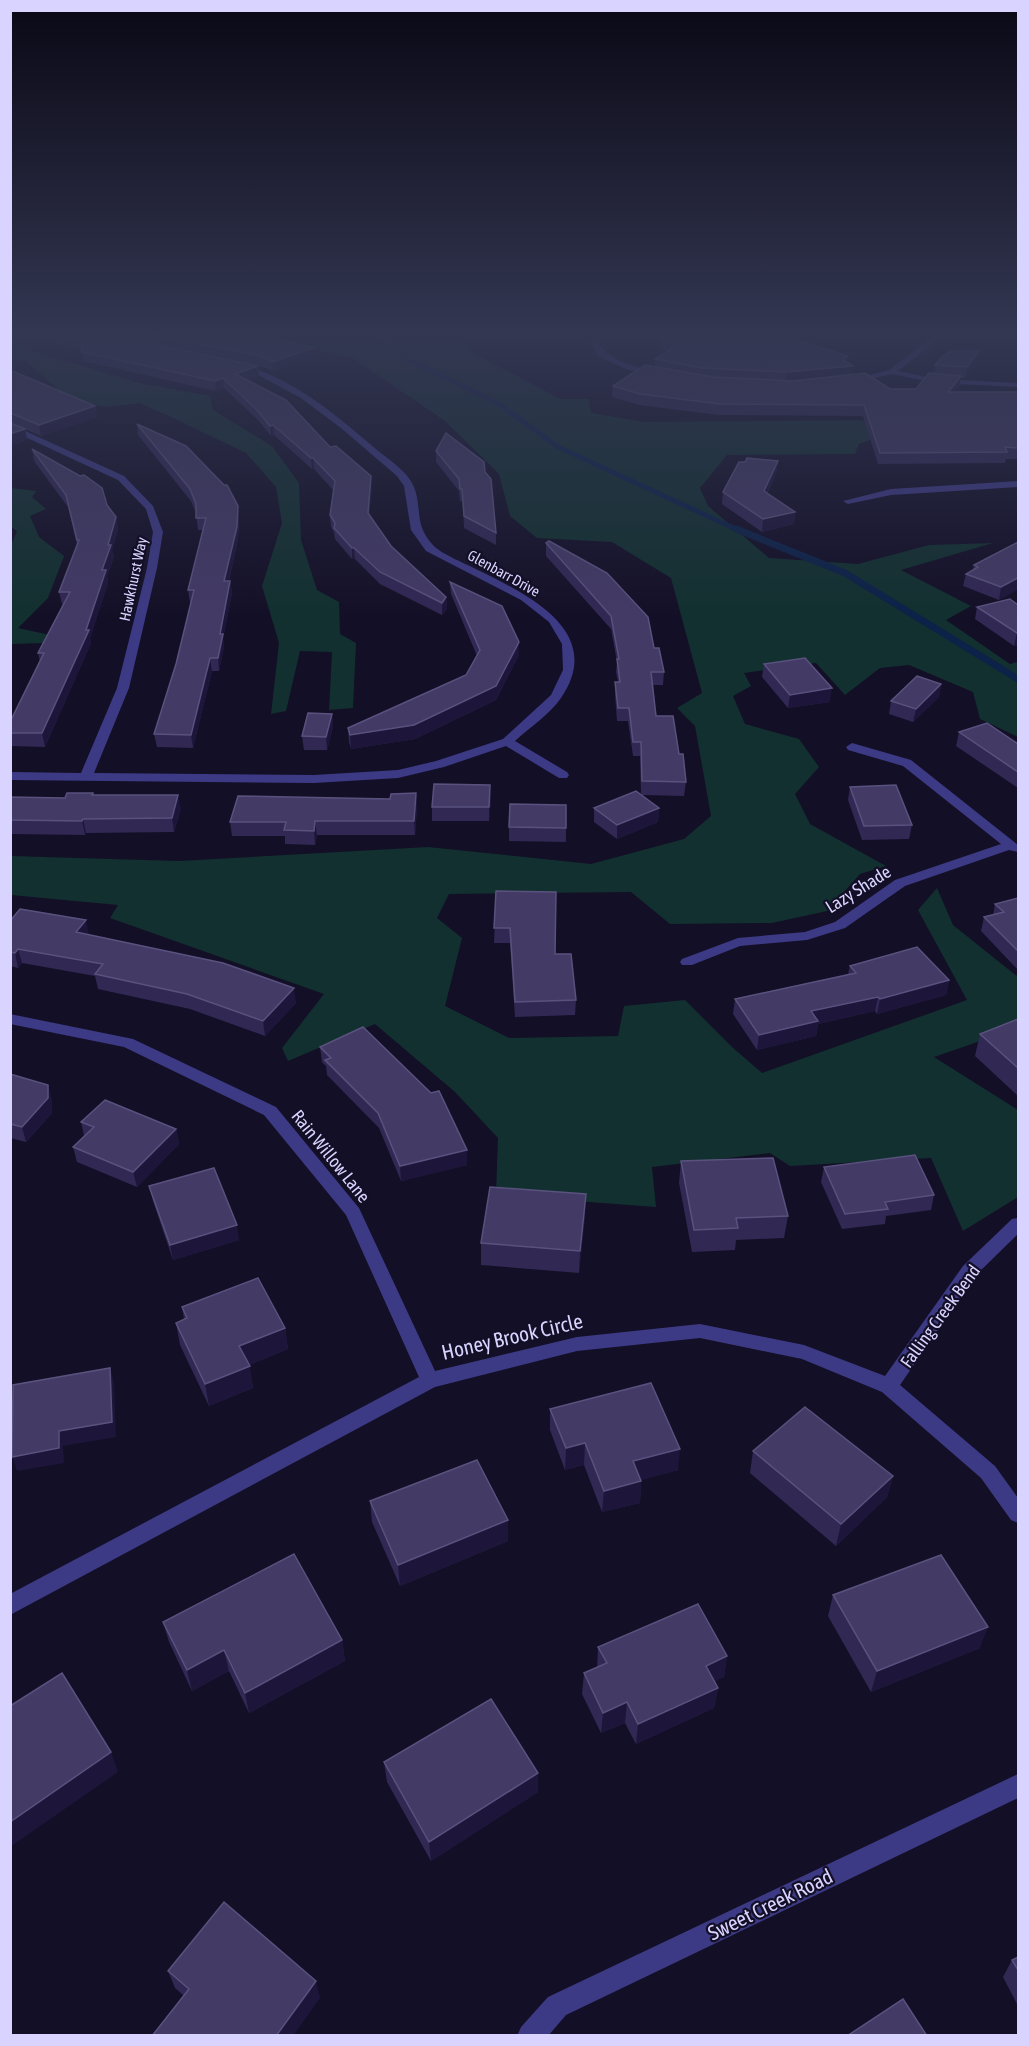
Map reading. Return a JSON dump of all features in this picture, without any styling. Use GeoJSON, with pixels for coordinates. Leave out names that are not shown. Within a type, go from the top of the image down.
{"type":"FeatureCollection","features":[{"type":"Feature","properties":{"kind":"street","name":"Hawkhurst Way"},"geometry":{"type":"LineString","coordinates":[[11,426],[121,478],[150,508],[158,532],[152,568],[123,688],[86,777]]}},
{"type":"Feature","properties":{"kind":"street","name":"Glenbarr Drive"},"geometry":{"type":"LineString","coordinates":[[10,776],[314,778],[398,774],[440,764],[507,742],[556,697],[569,670],[567,644],[553,620],[525,598],[430,549],[416,530],[409,486],[400,474],[341,426]]}},
{"type":"Feature","properties":{"kind":"street"},"geometry":{"type":"LineString","coordinates":[[848,501],[891,492],[1018,484]]}},
{"type":"Feature","properties":{"kind":"street"},"geometry":{"type":"LineString","coordinates":[[507,742],[563,775]]}},
{"type":"Feature","properties":{"kind":"street"},"geometry":{"type":"LineString","coordinates":[[852,747],[907,763],[1015,848]]}},
{"type":"Feature","properties":{"kind":"street","name":"Lazy Shade"},"geometry":{"type":"LineString","coordinates":[[687,962],[738,942],[807,936],[840,925],[900,883],[1015,848]]}},
{"type":"Feature","properties":{"kind":"street","name":"Rain Willow Lane"},"geometry":{"type":"LineString","coordinates":[[10,1018],[128,1043],[270,1111],[353,1212],[430,1380]]}},
{"type":"Feature","properties":{"kind":"street","name":"Falling Creek Bend"},"geometry":{"type":"LineString","coordinates":[[889,1386],[969,1271],[1018,1224]]}},
{"type":"Feature","properties":{"kind":"street","name":"Honey Brook Circle"},"geometry":{"type":"LineString","coordinates":[[10,1605],[430,1380],[576,1344],[700,1331],[804,1352],[889,1386],[988,1472],[1018,1514]]}},
{"type":"Feature","properties":{"kind":"street","name":"Sweet Creek Road"},"geometry":{"type":"LineString","coordinates":[[530,2036],[557,2007],[1018,1786]]}},
{"type":"Feature","properties":{"kind":"green space"},"geometry":{"type":"Polygon","coordinates":[[[191,426],[240,426],[272,446],[299,483],[301,540],[317,590],[339,602],[340,634],[356,643],[353,708],[329,710],[332,652],[300,651],[286,711],[271,714],[279,643],[262,586],[282,523],[276,487],[246,453],[191,426]]]}},
{"type":"Feature","properties":{"kind":"green space"},"geometry":{"type":"Polygon","coordinates":[[[451,426],[887,426],[891,432],[859,444],[855,454],[727,455],[700,488],[708,506],[769,558],[858,564],[929,545],[993,543],[901,570],[971,606],[946,620],[1010,664],[1018,662],[1018,737],[980,719],[973,692],[909,665],[880,668],[845,695],[816,663],[744,673],[751,686],[733,696],[745,724],[799,739],[819,767],[795,794],[810,824],[886,866],[860,874],[827,911],[772,923],[670,924],[631,892],[449,894],[437,918],[462,938],[445,1006],[509,1038],[618,1036],[624,1006],[685,1000],[762,1073],[967,1000],[918,910],[937,888],[953,925],[1018,977],[1018,1028],[934,1057],[1018,1110],[1018,1197],[963,1231],[931,1158],[790,1166],[770,1153],[652,1167],[656,1207],[496,1195],[498,1138],[455,1092],[375,1024],[288,1061],[282,1048],[324,994],[110,918],[118,905],[11,895],[11,856],[179,861],[428,847],[591,864],[684,839],[711,816],[695,726],[677,708],[702,693],[671,578],[612,542],[537,538],[510,516],[499,474],[451,426]]]}},
{"type":"Feature","properties":{"kind":"green space"},"geometry":{"type":"Polygon","coordinates":[[[11,488],[36,491],[32,497],[46,509],[30,516],[39,537],[64,556],[48,598],[18,628],[50,635],[45,643],[11,644],[11,545],[17,531],[11,527],[11,488]]]}},
{"type":"Feature","properties":{"kind":"building"},"geometry":{"type":"Polygon","coordinates":[[[10,426],[25,429],[10,434],[10,426]]]}},
{"type":"Feature","properties":{"kind":"building"},"geometry":{"type":"Polygon","coordinates":[[[139,426],[186,446],[224,485],[227,485],[238,506],[237,527],[224,581],[230,581],[220,634],[223,634],[218,658],[210,658],[191,735],[154,734],[176,664],[194,590],[188,590],[206,518],[196,518],[196,504],[190,489],[139,426]]]}},
{"type":"Feature","properties":{"kind":"building"},"geometry":{"type":"Polygon","coordinates":[[[275,426],[311,426],[330,447],[336,446],[371,476],[368,513],[391,546],[446,597],[442,603],[380,572],[352,548],[334,528],[335,523],[330,515],[335,481],[275,426]]]}},
{"type":"Feature","properties":{"kind":"building"},"geometry":{"type":"Polygon","coordinates":[[[871,426],[1018,426],[1018,448],[1005,447],[1007,452],[880,453],[871,426]]]}},
{"type":"Feature","properties":{"kind":"building"},"geometry":{"type":"Polygon","coordinates":[[[446,433],[484,462],[485,472],[491,479],[496,533],[464,516],[459,479],[436,451],[446,433]]]}},
{"type":"Feature","properties":{"kind":"building"},"geometry":{"type":"Polygon","coordinates":[[[32,449],[80,476],[84,475],[102,488],[107,505],[116,517],[108,545],[111,545],[102,570],[106,570],[86,630],[89,630],[42,733],[10,733],[10,722],[44,653],[38,653],[70,592],[59,592],[79,540],[77,540],[66,495],[32,449]]]}},
{"type":"Feature","properties":{"kind":"building"},"geometry":{"type":"Polygon","coordinates":[[[747,458],[778,461],[764,491],[795,512],[763,519],[723,492],[739,462],[745,462],[747,458]]]}},
{"type":"Feature","properties":{"kind":"building"},"geometry":{"type":"Polygon","coordinates":[[[549,541],[607,573],[648,617],[654,648],[659,648],[664,672],[651,672],[656,716],[673,716],[679,754],[683,754],[686,782],[642,781],[641,742],[633,742],[629,708],[618,708],[615,682],[620,682],[617,659],[619,659],[611,616],[546,543],[549,541]]]}},
{"type":"Feature","properties":{"kind":"building"},"geometry":{"type":"Polygon","coordinates":[[[1018,542],[1018,578],[1001,587],[966,574],[978,567],[974,565],[1018,542]]]}},
{"type":"Feature","properties":{"kind":"building"},"geometry":{"type":"Polygon","coordinates":[[[450,582],[502,606],[519,642],[496,686],[414,725],[350,735],[348,728],[466,675],[480,650],[450,582]]]}},
{"type":"Feature","properties":{"kind":"building"},"geometry":{"type":"Polygon","coordinates":[[[1010,599],[1018,605],[1018,633],[977,607],[1010,599]]]}},
{"type":"Feature","properties":{"kind":"building"},"geometry":{"type":"Polygon","coordinates":[[[805,658],[832,688],[790,695],[764,664],[805,658]]]}},
{"type":"Feature","properties":{"kind":"building"},"geometry":{"type":"Polygon","coordinates":[[[917,676],[941,684],[916,709],[891,701],[917,676]]]}},
{"type":"Feature","properties":{"kind":"building"},"geometry":{"type":"Polygon","coordinates":[[[308,713],[332,714],[326,737],[302,736],[308,713]]]}},
{"type":"Feature","properties":{"kind":"building"},"geometry":{"type":"Polygon","coordinates":[[[987,723],[1018,744],[1018,772],[959,732],[987,723]]]}},
{"type":"Feature","properties":{"kind":"building"},"geometry":{"type":"Polygon","coordinates":[[[434,784],[490,785],[489,807],[432,807],[434,784]]]}},
{"type":"Feature","properties":{"kind":"building"},"geometry":{"type":"Polygon","coordinates":[[[896,785],[912,825],[864,826],[850,787],[896,785]]]}},
{"type":"Feature","properties":{"kind":"building"},"geometry":{"type":"Polygon","coordinates":[[[636,791],[659,808],[617,825],[594,808],[636,791]]]}},
{"type":"Feature","properties":{"kind":"building"},"geometry":{"type":"Polygon","coordinates":[[[67,793],[178,795],[172,818],[83,819],[82,821],[10,820],[10,797],[65,798],[67,793]]]}},
{"type":"Feature","properties":{"kind":"building"},"geometry":{"type":"Polygon","coordinates":[[[416,793],[414,821],[315,821],[314,831],[284,830],[286,822],[230,822],[238,796],[390,799],[391,794],[416,793]]]}},
{"type":"Feature","properties":{"kind":"building"},"geometry":{"type":"Polygon","coordinates":[[[510,804],[566,805],[566,828],[509,827],[510,804]]]}},
{"type":"Feature","properties":{"kind":"building"},"geometry":{"type":"Polygon","coordinates":[[[496,891],[556,892],[555,954],[571,954],[576,1000],[515,1002],[510,928],[494,928],[496,891]]]}},
{"type":"Feature","properties":{"kind":"building"},"geometry":{"type":"Polygon","coordinates":[[[1018,898],[1018,951],[984,917],[1004,912],[995,904],[1018,898]]]}},
{"type":"Feature","properties":{"kind":"building"},"geometry":{"type":"Polygon","coordinates":[[[20,909],[86,920],[76,932],[223,963],[294,988],[263,1021],[187,994],[95,974],[103,964],[18,949],[15,953],[10,952],[10,921],[20,909]]]}},
{"type":"Feature","properties":{"kind":"building"},"geometry":{"type":"Polygon","coordinates":[[[917,947],[949,980],[880,999],[878,997],[811,1011],[818,1021],[759,1035],[735,999],[856,973],[850,966],[917,947]]]}},
{"type":"Feature","properties":{"kind":"building"},"geometry":{"type":"Polygon","coordinates":[[[1018,1019],[1018,1068],[980,1034],[1018,1019]]]}},
{"type":"Feature","properties":{"kind":"building"},"geometry":{"type":"Polygon","coordinates":[[[363,1027],[431,1093],[439,1091],[467,1150],[400,1166],[378,1113],[325,1060],[331,1058],[320,1047],[363,1027]]]}},
{"type":"Feature","properties":{"kind":"building"},"geometry":{"type":"Polygon","coordinates":[[[10,1074],[48,1085],[48,1098],[22,1127],[10,1124],[10,1074]]]}},
{"type":"Feature","properties":{"kind":"building"},"geometry":{"type":"Polygon","coordinates":[[[105,1100],[176,1129],[133,1172],[73,1147],[94,1127],[81,1122],[105,1100]]]}},
{"type":"Feature","properties":{"kind":"building"},"geometry":{"type":"Polygon","coordinates":[[[915,1155],[934,1195],[885,1202],[888,1209],[845,1214],[824,1167],[915,1155]]]}},
{"type":"Feature","properties":{"kind":"building"},"geometry":{"type":"Polygon","coordinates":[[[773,1158],[788,1216],[736,1218],[738,1228],[694,1230],[681,1161],[773,1158]]]}},
{"type":"Feature","properties":{"kind":"building"},"geometry":{"type":"Polygon","coordinates":[[[214,1168],[237,1225],[170,1245],[149,1186],[214,1168]]]}},
{"type":"Feature","properties":{"kind":"building"},"geometry":{"type":"Polygon","coordinates":[[[490,1187],[586,1194],[580,1251],[481,1243],[490,1187]]]}},
{"type":"Feature","properties":{"kind":"building"},"geometry":{"type":"Polygon","coordinates":[[[258,1278],[285,1328],[239,1346],[250,1366],[205,1384],[176,1323],[187,1318],[182,1307],[258,1278]]]}},
{"type":"Feature","properties":{"kind":"building"},"geometry":{"type":"Polygon","coordinates":[[[110,1368],[112,1422],[59,1431],[59,1448],[12,1457],[13,1385],[110,1368]]]}},
{"type":"Feature","properties":{"kind":"building"},"geometry":{"type":"Polygon","coordinates":[[[651,1383],[680,1449],[633,1461],[641,1481],[604,1491],[585,1443],[566,1448],[550,1409],[651,1383]]]}},
{"type":"Feature","properties":{"kind":"building"},"geometry":{"type":"Polygon","coordinates":[[[805,1407],[893,1476],[841,1524],[753,1451],[805,1407]]]}},
{"type":"Feature","properties":{"kind":"building"},"geometry":{"type":"Polygon","coordinates":[[[477,1460],[508,1520],[398,1565],[370,1501],[477,1460]]]}},
{"type":"Feature","properties":{"kind":"building"},"geometry":{"type":"Polygon","coordinates":[[[294,1554],[342,1640],[245,1693],[224,1650],[187,1670],[163,1622],[294,1554]]]}},
{"type":"Feature","properties":{"kind":"building"},"geometry":{"type":"Polygon","coordinates":[[[941,1555],[988,1627],[877,1671],[833,1595],[941,1555]]]}},
{"type":"Feature","properties":{"kind":"building"},"geometry":{"type":"Polygon","coordinates":[[[698,1604],[727,1656],[706,1666],[718,1688],[638,1724],[627,1702],[603,1713],[584,1673],[607,1663],[598,1647],[698,1604]]]}},
{"type":"Feature","properties":{"kind":"building"},"geometry":{"type":"Polygon","coordinates":[[[62,1673],[111,1752],[10,1822],[10,1706],[62,1673]]]}},
{"type":"Feature","properties":{"kind":"building"},"geometry":{"type":"Polygon","coordinates":[[[491,1699],[538,1773],[429,1842],[384,1762],[491,1699]]]}},
{"type":"Feature","properties":{"kind":"building"},"geometry":{"type":"Polygon","coordinates":[[[224,1902],[316,1981],[276,2036],[152,2036],[189,1989],[168,1971],[224,1902]]]}},
{"type":"Feature","properties":{"kind":"building"},"geometry":{"type":"Polygon","coordinates":[[[1018,1957],[1018,1970],[1012,1960],[1018,1957]]]}},
{"type":"Feature","properties":{"kind":"building"},"geometry":{"type":"Polygon","coordinates":[[[903,1999],[927,2036],[847,2036],[903,1999]]]}},
{"type":"Feature","properties":{"kind":"waterway"},"geometry":{"type":"LineString","coordinates":[[530,426],[558,447],[740,531]]}},
{"type":"Feature","properties":{"kind":"waterway"},"geometry":{"type":"LineString","coordinates":[[736,529],[845,573],[1018,679]]}}]}
